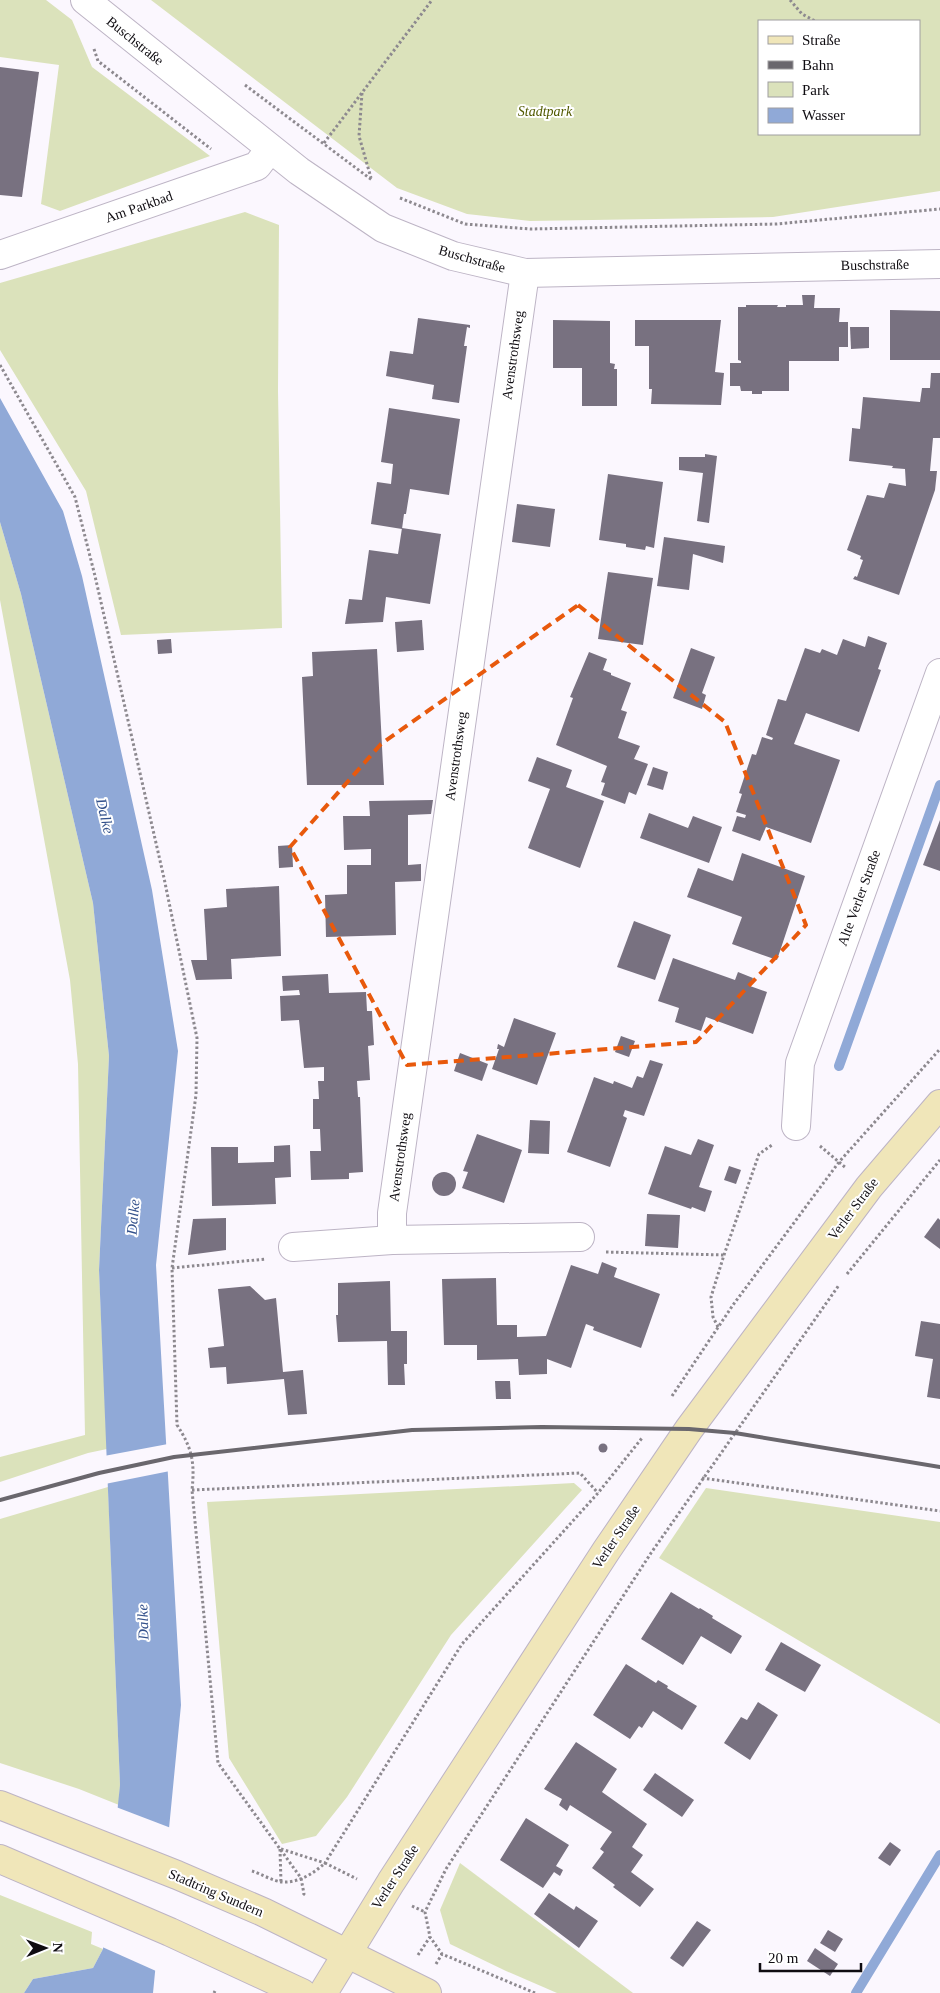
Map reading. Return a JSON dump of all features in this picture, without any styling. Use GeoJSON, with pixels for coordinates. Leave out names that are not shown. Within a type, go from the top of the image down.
{"type":"FeatureCollection","features":[{"type":"Feature","properties":{"kind":"main road","name":"Verler Straße"},"geometry":{"type":"LineString","coordinates":[[323,1993],[606,1551],[684,1437],[869,1188],[940,1104]]}},
{"type":"Feature","properties":{"kind":"main road","name":"Stadtring Sundern"},"geometry":{"type":"LineString","coordinates":[[0,1805],[177,1875],[263,1912],[427,1993]]}},
{"type":"Feature","properties":{"kind":"main road"},"geometry":{"type":"LineString","coordinates":[[0,1859],[170,1932],[302,1993]]}},
{"type":"Feature","properties":{"kind":"street","name":"Buschstraße"},"geometry":{"type":"LineString","coordinates":[[84,0],[270,150],[299,171],[383,228],[453,256],[525,273],[940,264]]}},
{"type":"Feature","properties":{"kind":"street","name":"Am Parkbad"},"geometry":{"type":"LineString","coordinates":[[0,255],[257,166],[270,150]]}},
{"type":"Feature","properties":{"kind":"street","name":"Avenstrothsweg"},"geometry":{"type":"LineString","coordinates":[[392,1240],[392,1213],[525,273]]}},
{"type":"Feature","properties":{"kind":"street","name":"Alte Verler Straße"},"geometry":{"type":"LineString","coordinates":[[796,1126],[800,1063],[940,673]]}},
{"type":"Feature","properties":{"kind":"street"},"geometry":{"type":"LineString","coordinates":[[293,1247],[392,1240],[580,1237]]}},
{"type":"Feature","properties":{"kind":"path"},"geometry":{"type":"LineString","coordinates":[[299,171],[324,143],[432,0]]}},
{"type":"Feature","properties":{"kind":"path"},"geometry":{"type":"LineString","coordinates":[[790,0],[802,14],[813,20]]}},
{"type":"Feature","properties":{"kind":"path"},"geometry":{"type":"LineString","coordinates":[[362,92],[359,136],[371,179]]}},
{"type":"Feature","properties":{"kind":"path"},"geometry":{"type":"LineString","coordinates":[[324,143],[378,184]]}},
{"type":"Feature","properties":{"kind":"path"},"geometry":{"type":"LineString","coordinates":[[392,195],[466,224],[530,229],[776,224],[940,209]]}},
{"type":"Feature","properties":{"kind":"path"},"geometry":{"type":"LineString","coordinates":[[0,365],[75,497],[98,585],[160,859],[197,1038],[196,1095],[172,1268],[177,1425],[188,1442],[192,1455],[194,1475],[192,1490],[218,1763],[302,1878],[304,1894]]}},
{"type":"Feature","properties":{"kind":"path"},"geometry":{"type":"LineString","coordinates":[[670,1398],[733,1305],[840,1162],[940,1048]]}},
{"type":"Feature","properties":{"kind":"path"},"geometry":{"type":"LineString","coordinates":[[718,1328],[713,1318],[711,1297],[760,1154],[796,1126],[869,1188]]}},
{"type":"Feature","properties":{"kind":"path"},"geometry":{"type":"LineString","coordinates":[[535,1993],[442,1954],[430,1937],[425,1912],[446,1869],[651,1553],[702,1478],[844,1277],[940,1160]]}},
{"type":"Feature","properties":{"kind":"path"},"geometry":{"type":"LineString","coordinates":[[580,1237],[605,1252],[724,1255]]}},
{"type":"Feature","properties":{"kind":"path"},"geometry":{"type":"LineString","coordinates":[[172,1268],[281,1258],[293,1247]]}},
{"type":"Feature","properties":{"kind":"path"},"geometry":{"type":"LineString","coordinates":[[280,1849],[282,1882],[302,1878],[314,1872],[325,1863],[462,1644],[598,1493],[644,1436]]}},
{"type":"Feature","properties":{"kind":"path"},"geometry":{"type":"LineString","coordinates":[[192,1490],[580,1472],[598,1493]]}},
{"type":"Feature","properties":{"kind":"path"},"geometry":{"type":"LineString","coordinates":[[702,1478],[940,1511]]}},
{"type":"Feature","properties":{"kind":"path"},"geometry":{"type":"LineString","coordinates":[[280,1849],[325,1863],[337,1869]]}},
{"type":"Feature","properties":{"kind":"path"},"geometry":{"type":"LineString","coordinates":[[410,1905],[425,1912]]}},
{"type":"Feature","properties":{"kind":"path"},"geometry":{"type":"LineString","coordinates":[[418,1954],[430,1937]]}},
{"type":"Feature","properties":{"kind":"path"},"geometry":{"type":"LineString","coordinates":[[434,1967],[442,1954]]}},
{"type":"Feature","properties":{"kind":"highlighted area"},"geometry":{"type":"Polygon","coordinates":[[[578,605],[725,722],[806,925],[696,1042],[407,1065],[290,847],[381,744],[578,605]]]}},
{"type":"Feature","properties":{"kind":"green space"},"geometry":{"type":"Polygon","coordinates":[[[0,0],[46,0],[72,20],[92,67],[210,156],[60,211],[41,204],[59,65],[0,57],[0,0]]]}},
{"type":"Feature","properties":{"kind":"green space","name":"Stadtpark"},"geometry":{"type":"Polygon","coordinates":[[[151,0],[940,0],[940,191],[773,217],[530,221],[467,214],[397,188],[151,0]]]}},
{"type":"Feature","properties":{"kind":"green space"},"geometry":{"type":"Polygon","coordinates":[[[245,212],[279,225],[278,391],[282,628],[121,635],[86,491],[0,350],[0,283],[245,212]]]}},
{"type":"Feature","properties":{"kind":"green space"},"geometry":{"type":"Polygon","coordinates":[[[0,522],[21,594],[93,903],[109,1056],[99,1270],[107,1449],[88,1453],[0,1482],[0,1457],[85,1435],[78,1064],[70,980],[0,600],[0,522]]]}},
{"type":"Feature","properties":{"kind":"green space"},"geometry":{"type":"Polygon","coordinates":[[[574,1483],[582,1490],[451,1635],[347,1797],[316,1836],[282,1844],[229,1758],[207,1502],[574,1483]]]}},
{"type":"Feature","properties":{"kind":"green space"},"geometry":{"type":"Polygon","coordinates":[[[108,1487],[120,1785],[119,1805],[79,1789],[0,1763],[0,1519],[108,1487]]]}},
{"type":"Feature","properties":{"kind":"green space"},"geometry":{"type":"Polygon","coordinates":[[[706,1488],[940,1522],[940,1724],[659,1558],[706,1488]]]}},
{"type":"Feature","properties":{"kind":"green space"},"geometry":{"type":"Polygon","coordinates":[[[460,1863],[633,1993],[557,1993],[450,1944],[440,1910],[460,1863]]]}},
{"type":"Feature","properties":{"kind":"green space"},"geometry":{"type":"Polygon","coordinates":[[[0,1895],[92,1932],[91,1944],[103,1949],[93,1968],[33,1979],[24,1993],[0,1993],[0,1895]]]}},
{"type":"Feature","properties":{"kind":"water","name":"Dalke"},"geometry":{"type":"Polygon","coordinates":[[[0,398],[63,511],[82,576],[152,890],[178,1051],[156,1265],[181,1705],[153,1993],[24,1993],[33,1979],[93,1968],[103,1949],[120,1785],[99,1270],[109,1056],[93,903],[21,594],[0,522],[0,398]]]}},
{"type":"Feature","properties":{"kind":"pier"},"geometry":{"type":"Polygon","coordinates":[[[168,1444],[170,1471],[105,1484],[104,1456],[168,1444]]]}},
{"type":"Feature","properties":{"kind":"pier"},"geometry":{"type":"Polygon","coordinates":[[[116,1807],[171,1828],[156,1971],[100,1946],[116,1807]]]}},
{"type":"Feature","properties":{"kind":"building"},"geometry":{"type":"Polygon","coordinates":[[[0,67],[39,72],[22,197],[0,195],[0,67]]]}},
{"type":"Feature","properties":{"kind":"building"},"geometry":{"type":"Polygon","coordinates":[[[802,295],[815,295],[814,308],[840,308],[839,322],[848,322],[848,347],[839,347],[839,361],[789,361],[789,391],[762,391],[762,394],[752,394],[752,391],[741,391],[740,386],[730,386],[730,363],[741,363],[738,360],[738,307],[746,307],[746,305],[778,305],[777,307],[786,307],[786,305],[803,305],[802,295]]]}},
{"type":"Feature","properties":{"kind":"building"},"geometry":{"type":"Polygon","coordinates":[[[890,310],[940,311],[940,360],[890,360],[890,310]]]}},
{"type":"Feature","properties":{"kind":"building"},"geometry":{"type":"Polygon","coordinates":[[[418,318],[470,325],[470,328],[467,327],[464,346],[467,346],[459,403],[432,399],[434,385],[386,376],[390,351],[413,354],[418,318]]]}},
{"type":"Feature","properties":{"kind":"building"},"geometry":{"type":"Polygon","coordinates":[[[553,320],[610,321],[610,363],[615,364],[614,369],[617,369],[617,406],[582,406],[582,368],[553,368],[553,320]]]}},
{"type":"Feature","properties":{"kind":"building"},"geometry":{"type":"Polygon","coordinates":[[[635,320],[721,320],[715,372],[724,373],[721,405],[651,404],[652,389],[649,389],[649,346],[635,346],[635,320]]]}},
{"type":"Feature","properties":{"kind":"building"},"geometry":{"type":"Polygon","coordinates":[[[850,327],[869,327],[869,348],[851,349],[850,327]]]}},
{"type":"Feature","properties":{"kind":"building"},"geometry":{"type":"Polygon","coordinates":[[[931,373],[940,373],[940,438],[933,438],[930,471],[937,471],[935,490],[899,595],[853,579],[855,576],[857,577],[863,560],[860,559],[861,556],[847,550],[867,495],[884,498],[889,483],[906,486],[905,469],[849,461],[852,428],[860,429],[863,397],[920,402],[922,388],[930,388],[931,373]]]}},
{"type":"Feature","properties":{"kind":"building"},"geometry":{"type":"Polygon","coordinates":[[[389,408],[460,419],[449,495],[410,489],[402,529],[371,524],[377,482],[391,484],[393,464],[381,462],[389,408]]]}},
{"type":"Feature","properties":{"kind":"building"},"geometry":{"type":"Polygon","coordinates":[[[705,454],[717,456],[709,523],[697,521],[703,473],[679,470],[679,457],[705,457],[705,454]]]}},
{"type":"Feature","properties":{"kind":"building"},"geometry":{"type":"Polygon","coordinates":[[[608,474],[663,482],[654,548],[646,546],[645,550],[626,547],[626,544],[599,540],[608,474]]]}},
{"type":"Feature","properties":{"kind":"building"},"geometry":{"type":"Polygon","coordinates":[[[517,504],[555,509],[550,547],[512,542],[517,504]]]}},
{"type":"Feature","properties":{"kind":"building"},"geometry":{"type":"Polygon","coordinates":[[[402,528],[441,534],[430,604],[386,597],[383,622],[345,624],[349,599],[362,600],[369,550],[398,554],[402,528]]]}},
{"type":"Feature","properties":{"kind":"building"},"geometry":{"type":"Polygon","coordinates":[[[664,537],[725,546],[723,563],[693,554],[689,590],[657,586],[664,537]]]}},
{"type":"Feature","properties":{"kind":"building"},"geometry":{"type":"Polygon","coordinates":[[[608,572],[653,578],[643,645],[598,639],[608,572]]]}},
{"type":"Feature","properties":{"kind":"building"},"geometry":{"type":"Polygon","coordinates":[[[422,620],[424,650],[397,652],[395,622],[422,620]]]}},
{"type":"Feature","properties":{"kind":"building"},"geometry":{"type":"Polygon","coordinates":[[[868,636],[887,643],[878,669],[881,670],[859,732],[806,713],[794,744],[840,760],[811,843],[766,827],[760,841],[732,831],[737,816],[745,818],[746,815],[736,812],[742,794],[739,793],[752,754],[756,755],[762,737],[772,740],[773,738],[766,735],[778,699],[786,701],[805,648],[820,653],[822,649],[837,655],[843,639],[865,647],[868,636]]]}},
{"type":"Feature","properties":{"kind":"building"},"geometry":{"type":"Polygon","coordinates":[[[171,639],[172,653],[158,654],[157,640],[171,639]]]}},
{"type":"Feature","properties":{"kind":"building"},"geometry":{"type":"Polygon","coordinates":[[[691,648],[715,657],[702,693],[706,695],[702,709],[673,698],[691,648]]]}},
{"type":"Feature","properties":{"kind":"building"},"geometry":{"type":"Polygon","coordinates":[[[377,649],[384,785],[307,785],[302,677],[313,676],[312,652],[377,649]]]}},
{"type":"Feature","properties":{"kind":"building"},"geometry":{"type":"Polygon","coordinates":[[[589,652],[607,659],[603,670],[631,683],[621,710],[627,712],[618,738],[640,746],[634,759],[648,764],[636,795],[629,792],[625,804],[601,795],[605,783],[601,782],[607,766],[556,745],[573,698],[570,697],[589,652]]]}},
{"type":"Feature","properties":{"kind":"building"},"geometry":{"type":"Polygon","coordinates":[[[537,757],[572,770],[566,787],[604,801],[580,868],[528,848],[550,789],[528,781],[537,757]]]}},
{"type":"Feature","properties":{"kind":"building"},"geometry":{"type":"Polygon","coordinates":[[[653,767],[668,772],[663,790],[647,785],[653,767]]]}},
{"type":"Feature","properties":{"kind":"building"},"geometry":{"type":"Polygon","coordinates":[[[433,800],[431,814],[408,815],[408,865],[421,864],[421,881],[395,882],[396,935],[326,937],[325,895],[347,894],[347,865],[371,865],[371,849],[344,850],[343,816],[370,816],[369,801],[433,800]]]}},
{"type":"Feature","properties":{"kind":"building"},"geometry":{"type":"Polygon","coordinates":[[[649,813],[688,828],[693,816],[722,827],[709,863],[640,838],[649,813]]]}},
{"type":"Feature","properties":{"kind":"building"},"geometry":{"type":"Polygon","coordinates":[[[940,820],[940,871],[923,865],[940,820]]]}},
{"type":"Feature","properties":{"kind":"building"},"geometry":{"type":"Polygon","coordinates":[[[292,845],[293,867],[279,868],[278,846],[292,845]]]}},
{"type":"Feature","properties":{"kind":"building"},"geometry":{"type":"Polygon","coordinates":[[[742,853],[805,876],[777,960],[732,944],[742,917],[687,897],[698,868],[733,881],[742,853]]]}},
{"type":"Feature","properties":{"kind":"building"},"geometry":{"type":"Polygon","coordinates":[[[279,886],[281,956],[231,959],[232,979],[196,980],[191,960],[207,960],[204,909],[227,907],[226,889],[279,886]]]}},
{"type":"Feature","properties":{"kind":"building"},"geometry":{"type":"Polygon","coordinates":[[[634,921],[671,935],[655,980],[617,967],[634,921]]]}},
{"type":"Feature","properties":{"kind":"building"},"geometry":{"type":"Polygon","coordinates":[[[673,958],[735,980],[738,972],[753,978],[750,986],[767,992],[753,1034],[706,1017],[701,1031],[675,1022],[679,1008],[658,1001],[673,958]]]}},
{"type":"Feature","properties":{"kind":"building"},"geometry":{"type":"Polygon","coordinates":[[[328,974],[329,993],[366,992],[367,1011],[372,1011],[374,1045],[368,1046],[370,1080],[357,1081],[358,1097],[360,1097],[363,1172],[349,1173],[349,1179],[311,1180],[310,1151],[321,1151],[320,1129],[313,1129],[313,1099],[319,1099],[318,1081],[324,1081],[324,1067],[304,1068],[299,1020],[281,1021],[280,996],[300,995],[299,990],[283,991],[282,976],[328,974]]]}},
{"type":"Feature","properties":{"kind":"building"},"geometry":{"type":"Polygon","coordinates":[[[514,1018],[556,1033],[537,1085],[492,1069],[499,1049],[497,1049],[498,1044],[504,1047],[514,1018]]]}},
{"type":"Feature","properties":{"kind":"building"},"geometry":{"type":"Polygon","coordinates":[[[621,1036],[635,1041],[629,1057],[615,1052],[621,1036]]]}},
{"type":"Feature","properties":{"kind":"building"},"geometry":{"type":"Polygon","coordinates":[[[460,1053],[488,1064],[482,1081],[454,1071],[460,1053]]]}},
{"type":"Feature","properties":{"kind":"building"},"geometry":{"type":"Polygon","coordinates":[[[650,1060],[663,1064],[644,1116],[625,1110],[623,1116],[627,1118],[610,1167],[567,1152],[594,1077],[613,1084],[614,1081],[632,1088],[637,1076],[643,1078],[650,1060]]]}},
{"type":"Feature","properties":{"kind":"building"},"geometry":{"type":"Polygon","coordinates":[[[530,1120],[550,1121],[549,1154],[528,1153],[530,1120]]]}},
{"type":"Feature","properties":{"kind":"building"},"geometry":{"type":"Polygon","coordinates":[[[477,1134],[522,1150],[504,1203],[462,1188],[468,1172],[463,1171],[477,1134]]]}},
{"type":"Feature","properties":{"kind":"building"},"geometry":{"type":"Polygon","coordinates":[[[698,1139],[714,1145],[699,1187],[712,1191],[705,1212],[648,1194],[665,1146],[691,1155],[698,1139]]]}},
{"type":"Feature","properties":{"kind":"building"},"geometry":{"type":"Polygon","coordinates":[[[290,1145],[291,1177],[275,1178],[276,1204],[212,1206],[211,1147],[238,1147],[238,1163],[274,1162],[274,1146],[290,1145]]]}},
{"type":"Feature","properties":{"kind":"building"},"geometry":{"type":"Polygon","coordinates":[[[729,1166],[741,1170],[736,1184],[724,1180],[729,1166]]]}},
{"type":"Feature","properties":{"kind":"building"},"geometry":{"type":"Polygon","coordinates":[[[444,1172],[452,1176],[456,1184],[452,1192],[444,1196],[436,1192],[432,1184],[436,1176],[444,1172]]]}},
{"type":"Feature","properties":{"kind":"building"},"geometry":{"type":"Polygon","coordinates":[[[647,1214],[680,1215],[678,1248],[645,1246],[647,1214]]]}},
{"type":"Feature","properties":{"kind":"building"},"geometry":{"type":"Polygon","coordinates":[[[226,1218],[226,1250],[188,1255],[193,1219],[226,1218]]]}},
{"type":"Feature","properties":{"kind":"building"},"geometry":{"type":"Polygon","coordinates":[[[938,1218],[940,1220],[940,1249],[924,1237],[938,1218]]]}},
{"type":"Feature","properties":{"kind":"building"},"geometry":{"type":"Polygon","coordinates":[[[602,1262],[617,1268],[614,1277],[660,1294],[641,1348],[593,1330],[594,1327],[586,1324],[571,1368],[547,1359],[547,1374],[519,1375],[518,1359],[477,1360],[477,1345],[444,1345],[442,1279],[496,1278],[497,1325],[517,1325],[517,1337],[546,1336],[571,1265],[598,1274],[602,1262]]]}},
{"type":"Feature","properties":{"kind":"building"},"geometry":{"type":"Polygon","coordinates":[[[390,1281],[391,1331],[407,1331],[407,1364],[404,1364],[405,1385],[388,1385],[387,1341],[338,1342],[336,1315],[338,1315],[338,1283],[390,1281]]]}},
{"type":"Feature","properties":{"kind":"building"},"geometry":{"type":"Polygon","coordinates":[[[250,1286],[265,1300],[276,1298],[283,1372],[303,1370],[307,1414],[288,1415],[284,1379],[227,1384],[226,1367],[210,1368],[208,1348],[224,1346],[218,1289],[250,1286]]]}},
{"type":"Feature","properties":{"kind":"building"},"geometry":{"type":"Polygon","coordinates":[[[921,1321],[940,1324],[940,1399],[927,1397],[933,1359],[915,1356],[921,1321]]]}},
{"type":"Feature","properties":{"kind":"building"},"geometry":{"type":"Polygon","coordinates":[[[495,1381],[510,1381],[511,1399],[496,1399],[495,1381]]]}},
{"type":"Feature","properties":{"kind":"building"},"geometry":{"type":"Polygon","coordinates":[[[603,1443],[608,1448],[603,1453],[598,1448],[603,1443]]]}},
{"type":"Feature","properties":{"kind":"building"},"geometry":{"type":"Polygon","coordinates":[[[671,1592],[713,1616],[712,1618],[742,1636],[731,1654],[701,1636],[683,1665],[641,1639],[671,1592]]]}},
{"type":"Feature","properties":{"kind":"building"},"geometry":{"type":"Polygon","coordinates":[[[781,1642],[821,1665],[805,1692],[765,1670],[781,1642]]]}},
{"type":"Feature","properties":{"kind":"building"},"geometry":{"type":"Polygon","coordinates":[[[626,1664],[656,1683],[658,1680],[668,1686],[667,1688],[697,1706],[682,1730],[653,1711],[642,1728],[639,1726],[630,1739],[593,1715],[626,1664]]]}},
{"type":"Feature","properties":{"kind":"building"},"geometry":{"type":"Polygon","coordinates":[[[758,1702],[778,1715],[750,1760],[724,1743],[741,1717],[747,1720],[758,1702]]]}},
{"type":"Feature","properties":{"kind":"building"},"geometry":{"type":"Polygon","coordinates":[[[576,1742],[617,1769],[602,1792],[647,1824],[632,1847],[643,1855],[631,1872],[654,1889],[640,1907],[613,1887],[615,1885],[592,1868],[604,1852],[600,1849],[612,1832],[570,1805],[567,1811],[559,1805],[562,1799],[544,1789],[576,1742]]]}},
{"type":"Feature","properties":{"kind":"building"},"geometry":{"type":"Polygon","coordinates":[[[655,1773],[694,1800],[682,1817],[643,1790],[655,1773]]]}},
{"type":"Feature","properties":{"kind":"building"},"geometry":{"type":"Polygon","coordinates":[[[526,1818],[569,1845],[556,1866],[563,1870],[560,1876],[554,1872],[543,1888],[500,1860],[526,1818]]]}},
{"type":"Feature","properties":{"kind":"building"},"geometry":{"type":"Polygon","coordinates":[[[890,1842],[901,1850],[890,1866],[878,1858],[890,1842]]]}},
{"type":"Feature","properties":{"kind":"building"},"geometry":{"type":"Polygon","coordinates":[[[549,1893],[574,1910],[576,1906],[598,1921],[579,1948],[534,1914],[549,1893]]]}},
{"type":"Feature","properties":{"kind":"building"},"geometry":{"type":"Polygon","coordinates":[[[697,1921],[711,1930],[683,1967],[670,1958],[697,1921]]]}},
{"type":"Feature","properties":{"kind":"building"},"geometry":{"type":"Polygon","coordinates":[[[828,1930],[843,1939],[835,1952],[820,1943],[828,1930]]]}},
{"type":"Feature","properties":{"kind":"building"},"geometry":{"type":"Polygon","coordinates":[[[815,1948],[838,1964],[830,1976],[807,1961],[815,1948]]]}},
{"type":"Feature","properties":{"kind":"waterway"},"geometry":{"type":"LineString","coordinates":[[839,1066],[940,785]]}},
{"type":"Feature","properties":{"kind":"waterway"},"geometry":{"type":"LineString","coordinates":[[856,1993],[940,1855]]}},
{"type":"Feature","properties":{"kind":"railway"},"geometry":{"type":"LineString","coordinates":[[0,1500],[99,1473],[174,1457],[412,1430],[542,1427],[689,1429],[735,1433],[940,1467]]}}]}
